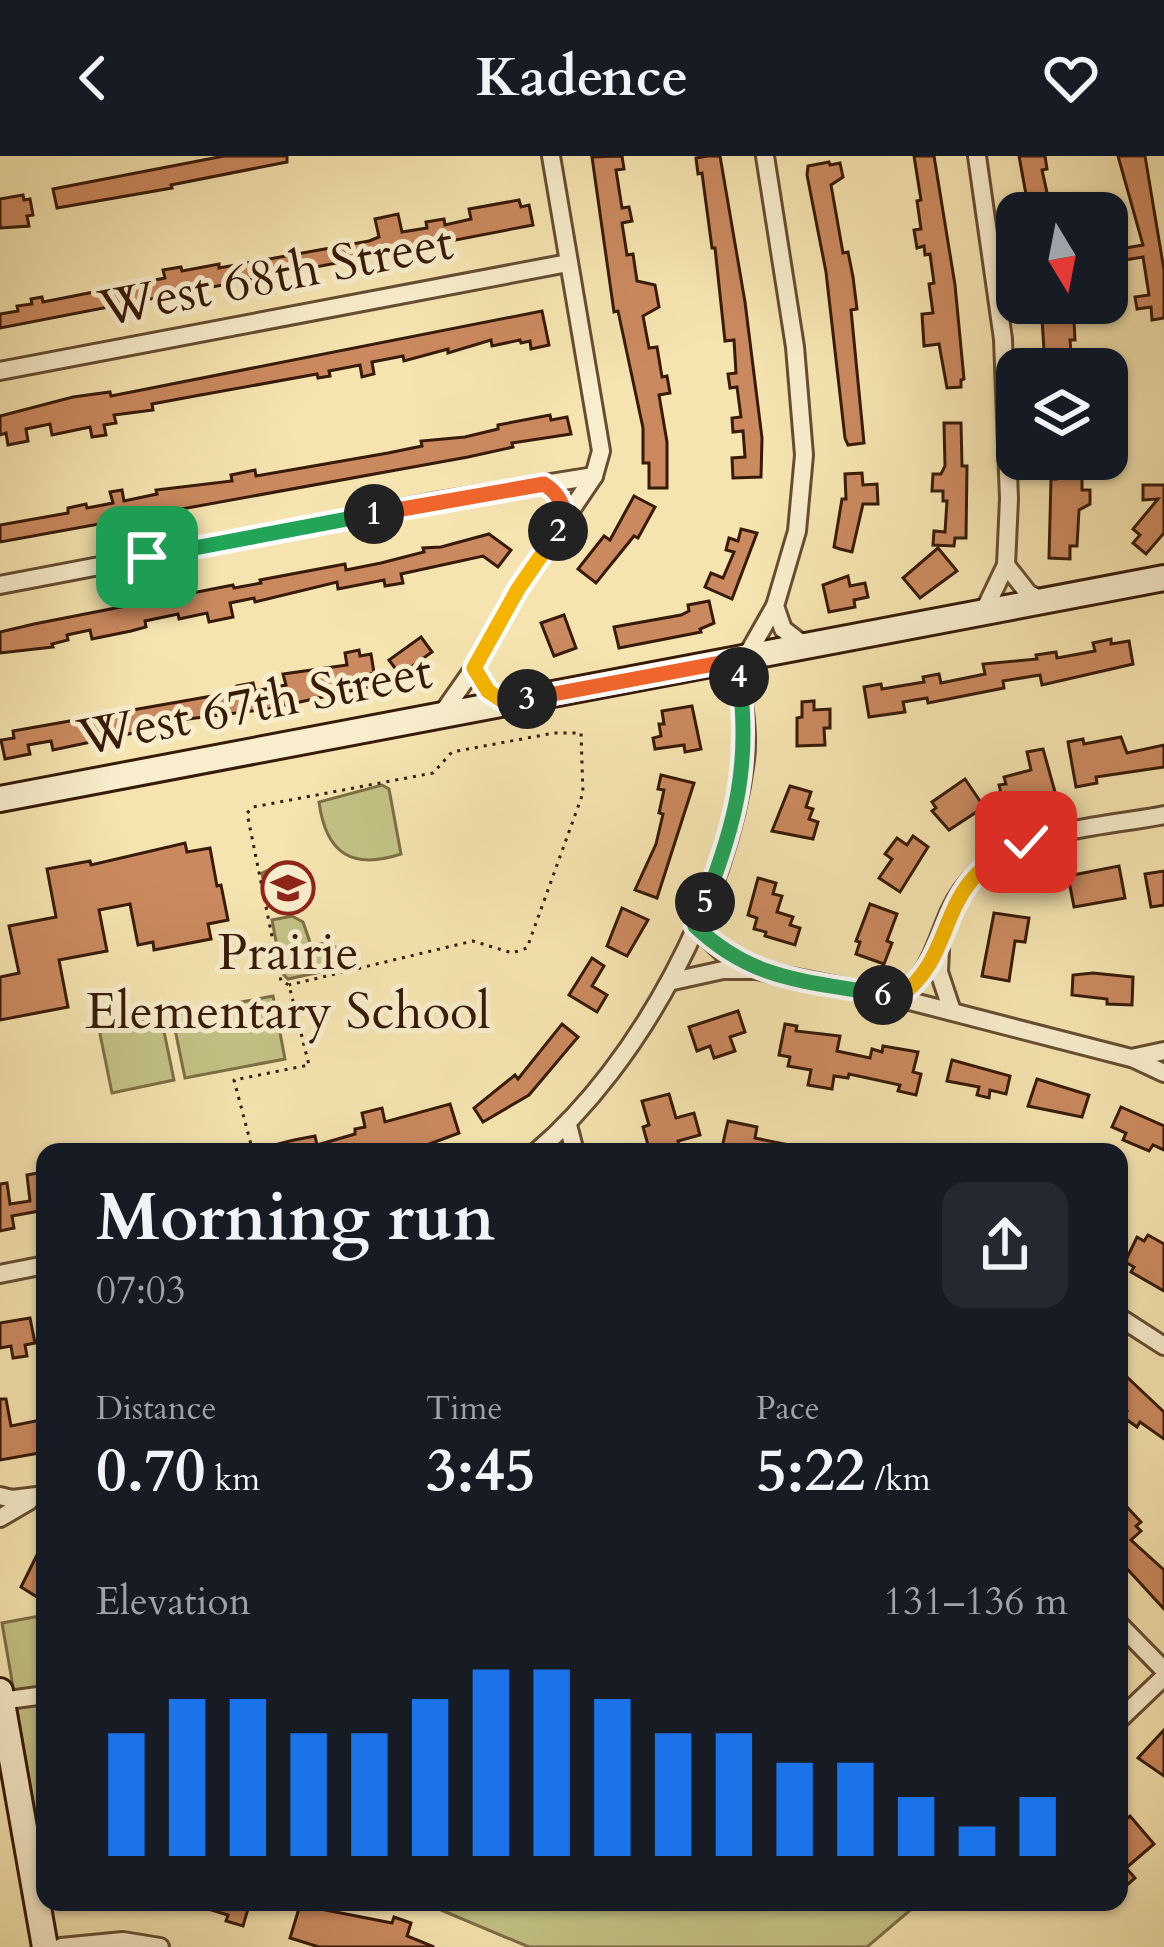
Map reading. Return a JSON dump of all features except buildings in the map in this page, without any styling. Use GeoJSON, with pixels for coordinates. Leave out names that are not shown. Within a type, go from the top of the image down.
{"type":"FeatureCollection","features":[{"type":"Feature","properties":{"kind":"street"},"geometry":{"type":"LineString","coordinates":[[441,716],[594,476],[601,451],[550,156]]}},
{"type":"Feature","properties":{"kind":"street"},"geometry":{"type":"LineString","coordinates":[[547,1143],[568,1125],[616,1065],[673,981],[738,798],[746,757],[741,659],[775,606],[797,531],[805,455],[795,347],[765,156]]}},
{"type":"Feature","properties":{"kind":"street"},"geometry":{"type":"LineString","coordinates":[[977,156],[1004,339],[1009,499],[1006,565],[983,613]]}},
{"type":"Feature","properties":{"kind":"street","name":"West 68th Street"},"geometry":{"type":"LineString","coordinates":[[0,371],[568,263]]}},
{"type":"Feature","properties":{"kind":"street"},"geometry":{"type":"LineString","coordinates":[[0,585],[594,476]]}},
{"type":"Feature","properties":{"kind":"street"},"geometry":{"type":"LineString","coordinates":[[544,484],[556,491],[566,520]]}},
{"type":"Feature","properties":{"kind":"street"},"geometry":{"type":"LineString","coordinates":[[1006,565],[1042,602]]}},
{"type":"Feature","properties":{"kind":"street","name":"West 67th Street"},"geometry":{"type":"LineString","coordinates":[[0,799],[1164,578]]}},
{"type":"Feature","properties":{"kind":"street"},"geometry":{"type":"LineString","coordinates":[[775,606],[783,629],[805,646]]}},
{"type":"Feature","properties":{"kind":"street"},"geometry":{"type":"LineString","coordinates":[[474,668],[488,691],[506,703]]}},
{"type":"Feature","properties":{"kind":"street"},"geometry":{"type":"LineString","coordinates":[[898,998],[928,968],[965,884],[1006,850],[1164,815]]}},
{"type":"Feature","properties":{"kind":"street"},"geometry":{"type":"LineString","coordinates":[[695,926],[722,952],[755,970]]}},
{"type":"Feature","properties":{"kind":"street"},"geometry":{"type":"LineString","coordinates":[[940,943],[939,973],[952,1011]]}},
{"type":"Feature","properties":{"kind":"street"},"geometry":{"type":"LineString","coordinates":[[673,981],[723,970],[755,970],[952,1011],[1132,1058],[1164,1072]]}},
{"type":"Feature","properties":{"kind":"street"},"geometry":{"type":"LineString","coordinates":[[1132,1058],[1164,1051]]}},
{"type":"Feature","properties":{"kind":"street"},"geometry":{"type":"LineString","coordinates":[[568,1125],[572,1143]]}},
{"type":"Feature","properties":{"kind":"street"},"geometry":{"type":"LineString","coordinates":[[0,1274],[36,1267]]}},
{"type":"Feature","properties":{"kind":"street"},"geometry":{"type":"LineString","coordinates":[[1128,1323],[1164,1346]]}},
{"type":"Feature","properties":{"kind":"street"},"geometry":{"type":"LineString","coordinates":[[0,1496],[36,1497]]}},
{"type":"Feature","properties":{"kind":"street"},"geometry":{"type":"LineString","coordinates":[[0,1519],[36,1499]]}},
{"type":"Feature","properties":{"kind":"street"},"geometry":{"type":"LineString","coordinates":[[1128,1634],[1164,1674],[1128,1711]]}},
{"type":"Feature","properties":{"kind":"street"},"geometry":{"type":"LineString","coordinates":[[36,1695],[0,1697],[36,1897]]}},
{"type":"Feature","properties":{"kind":"street"},"geometry":{"type":"LineString","coordinates":[[39,1911],[45,1947]]}},
{"type":"Feature","properties":{"kind":"street"},"geometry":{"type":"LineString","coordinates":[[61,1947],[123,1941],[160,1947]]}},
{"type":"Feature","properties":{"kind":"path"},"geometry":{"type":"LineString","coordinates":[[251,1143],[234,1080],[309,1065],[289,985],[281,981],[248,813],[253,807],[433,773],[452,752],[554,733],[581,733],[583,793],[527,948],[512,953],[473,941],[289,985]]}},
{"type":"Feature","properties":{"kind":"shaded area"},"geometry":{"type":"Polygon","coordinates":[[[382,785],[389,789],[401,854],[368,860],[344,853],[328,834],[319,802],[382,785]]]}},
{"type":"Feature","properties":{"kind":"shaded area"},"geometry":{"type":"Polygon","coordinates":[[[285,862],[294,865],[301,885],[294,896],[268,906],[262,873],[285,862]]]}},
{"type":"Feature","properties":{"kind":"shaded area"},"geometry":{"type":"Polygon","coordinates":[[[292,916],[303,922],[311,945],[335,947],[334,969],[288,979],[282,973],[272,920],[292,916]]]}},
{"type":"Feature","properties":{"kind":"shaded area"},"geometry":{"type":"Polygon","coordinates":[[[273,996],[285,1059],[185,1078],[172,1015],[273,996]]]}},
{"type":"Feature","properties":{"kind":"shaded area"},"geometry":{"type":"Polygon","coordinates":[[[161,1017],[174,1080],[112,1093],[99,1029],[161,1017]]]}},
{"type":"Feature","properties":{"kind":"shaded area"},"geometry":{"type":"Polygon","coordinates":[[[36,1617],[36,1820],[2,1623],[36,1617]]]}},
{"type":"Feature","properties":{"kind":"shaded area"},"geometry":{"type":"Polygon","coordinates":[[[443,1911],[909,1911],[867,1947],[529,1947],[443,1911]]]}},
{"type":"Feature","properties":{"kind":"place","name":"Prairie Elementary School"},"geometry":{"type":"Point","coordinates":[288,888]}},
{"type":"Feature","properties":{"kind":"route"},"geometry":{"type":"LineString","coordinates":[[147,557],[544,484],[556,491],[566,520],[518,589],[474,668],[488,691],[506,703],[736,660],[746,757],[738,798],[695,926],[722,952],[755,970],[898,998],[928,968],[965,884],[982,866],[1026,842]]}}]}
